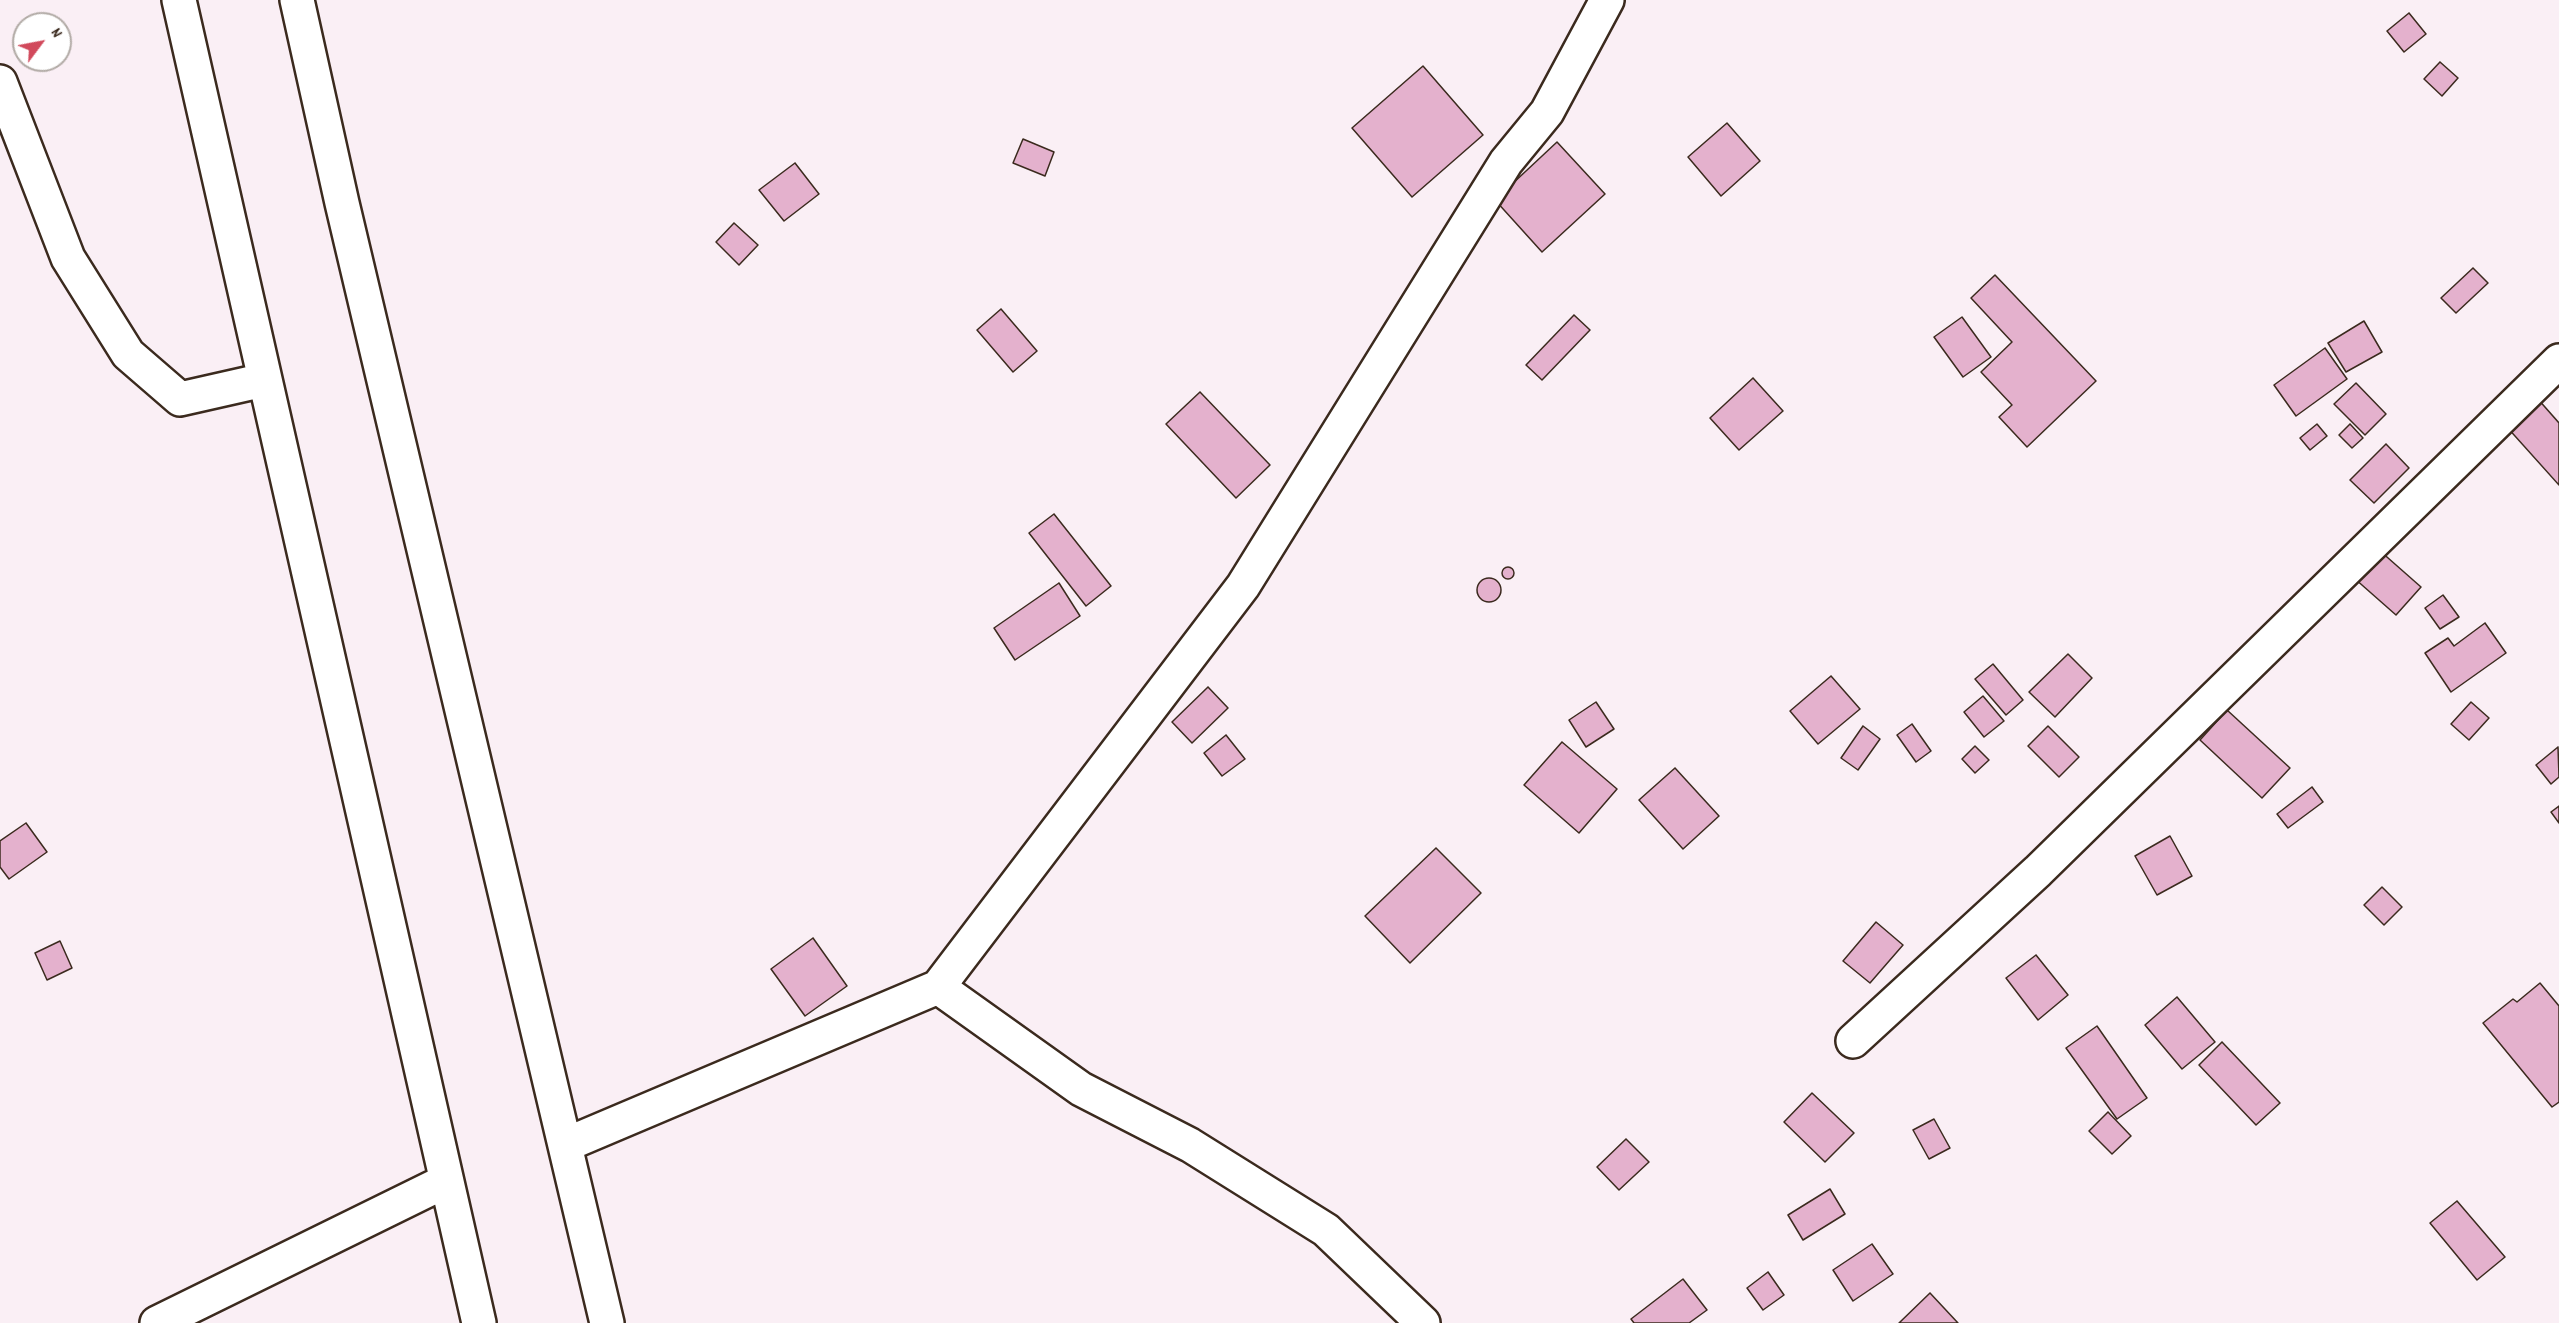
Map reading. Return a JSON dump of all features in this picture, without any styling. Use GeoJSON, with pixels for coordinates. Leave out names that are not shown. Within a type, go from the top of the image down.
{"type":"FeatureCollection","features":[{"type":"Feature","properties":{"kind":"street"},"geometry":{"type":"LineString","coordinates":[[179,0],[479,1323]]}},
{"type":"Feature","properties":{"kind":"street"},"geometry":{"type":"LineString","coordinates":[[297,0],[344,214],[606,1323]]}},
{"type":"Feature","properties":{"kind":"street"},"geometry":{"type":"LineString","coordinates":[[565,1145],[938,987],[1243,586],[1506,162],[1548,111],[1607,0]]}},
{"type":"Feature","properties":{"kind":"street"},"geometry":{"type":"LineString","coordinates":[[0,82],[68,258],[128,354],[180,399],[264,380]]}},
{"type":"Feature","properties":{"kind":"street"},"geometry":{"type":"LineString","coordinates":[[1853,1041],[2038,871],[2559,361]]}},
{"type":"Feature","properties":{"kind":"street"},"geometry":{"type":"LineString","coordinates":[[938,987],[1081,1089],[1190,1144],[1326,1230],[1423,1323]]}},
{"type":"Feature","properties":{"kind":"street"},"geometry":{"type":"LineString","coordinates":[[157,1323],[446,1181]]}},
{"type":"Feature","properties":{"kind":"building"},"geometry":{"type":"Polygon","coordinates":[[[2409,13],[2426,34],[2404,52],[2387,31],[2409,13]]]}},
{"type":"Feature","properties":{"kind":"building"},"geometry":{"type":"Polygon","coordinates":[[[2440,62],[2458,78],[2442,96],[2424,79],[2440,62]]]}},
{"type":"Feature","properties":{"kind":"building"},"geometry":{"type":"Polygon","coordinates":[[[1423,66],[1483,135],[1412,197],[1352,128],[1423,66]]]}},
{"type":"Feature","properties":{"kind":"building"},"geometry":{"type":"Polygon","coordinates":[[[1727,123],[1760,161],[1721,196],[1688,157],[1727,123]]]}},
{"type":"Feature","properties":{"kind":"building"},"geometry":{"type":"Polygon","coordinates":[[[1023,139],[1054,152],[1045,176],[1013,163],[1023,139]]]}},
{"type":"Feature","properties":{"kind":"building"},"geometry":{"type":"Polygon","coordinates":[[[1557,142],[1605,194],[1542,252],[1495,200],[1557,142]]]}},
{"type":"Feature","properties":{"kind":"building"},"geometry":{"type":"Polygon","coordinates":[[[795,163],[819,194],[784,221],[759,190],[795,163]]]}},
{"type":"Feature","properties":{"kind":"building"},"geometry":{"type":"Polygon","coordinates":[[[734,223],[758,245],[739,265],[716,242],[734,223]]]}},
{"type":"Feature","properties":{"kind":"building"},"geometry":{"type":"Polygon","coordinates":[[[2473,268],[2488,283],[2456,313],[2441,298],[2473,268]]]}},
{"type":"Feature","properties":{"kind":"building"},"geometry":{"type":"Polygon","coordinates":[[[1995,275],[2096,381],[2027,447],[1999,417],[2012,405],[1981,372],[2012,342],[1971,298],[1995,275]]]}},
{"type":"Feature","properties":{"kind":"building"},"geometry":{"type":"Polygon","coordinates":[[[1001,309],[1037,351],[1013,372],[977,330],[1001,309]]]}},
{"type":"Feature","properties":{"kind":"building"},"geometry":{"type":"Polygon","coordinates":[[[1574,315],[1590,330],[1542,380],[1526,365],[1574,315]]]}},
{"type":"Feature","properties":{"kind":"building"},"geometry":{"type":"Polygon","coordinates":[[[1962,317],[1991,357],[1963,377],[1934,337],[1962,317]]]}},
{"type":"Feature","properties":{"kind":"building"},"geometry":{"type":"Polygon","coordinates":[[[2364,321],[2382,352],[2346,372],[2328,343],[2364,321]]]}},
{"type":"Feature","properties":{"kind":"building"},"geometry":{"type":"Polygon","coordinates":[[[2325,348],[2347,379],[2296,416],[2274,385],[2325,348]]]}},
{"type":"Feature","properties":{"kind":"building"},"geometry":{"type":"Polygon","coordinates":[[[1753,378],[1783,411],[1739,450],[1710,418],[1753,378]]]}},
{"type":"Feature","properties":{"kind":"building"},"geometry":{"type":"Polygon","coordinates":[[[2356,383],[2386,414],[2365,435],[2334,404],[2356,383]]]}},
{"type":"Feature","properties":{"kind":"building"},"geometry":{"type":"Polygon","coordinates":[[[1200,392],[1270,465],[1236,498],[1166,424],[1200,392]]]}},
{"type":"Feature","properties":{"kind":"building"},"geometry":{"type":"Polygon","coordinates":[[[2537,398],[2559,423],[2559,485],[2506,426],[2537,398]]]}},
{"type":"Feature","properties":{"kind":"building"},"geometry":{"type":"Polygon","coordinates":[[[2317,424],[2327,436],[2310,450],[2300,438],[2317,424]]]}},
{"type":"Feature","properties":{"kind":"building"},"geometry":{"type":"Polygon","coordinates":[[[2350,424],[2363,438],[2352,448],[2339,435],[2350,424]]]}},
{"type":"Feature","properties":{"kind":"building"},"geometry":{"type":"Polygon","coordinates":[[[2386,444],[2409,468],[2374,503],[2350,480],[2386,444]]]}},
{"type":"Feature","properties":{"kind":"building"},"geometry":{"type":"Polygon","coordinates":[[[1054,514],[1111,586],[1086,606],[1029,533],[1054,514]]]}},
{"type":"Feature","properties":{"kind":"building"},"geometry":{"type":"Polygon","coordinates":[[[2379,550],[2421,587],[2396,615],[2354,578],[2379,550]]]}},
{"type":"Feature","properties":{"kind":"building"},"geometry":{"type":"Polygon","coordinates":[[[1510,567],[1514,573],[1510,579],[1506,579],[1502,571],[1510,567]]]}},
{"type":"Feature","properties":{"kind":"building"},"geometry":{"type":"Polygon","coordinates":[[[1489,578],[1498,581],[1501,590],[1498,599],[1489,602],[1480,599],[1477,590],[1480,581],[1489,578]]]}},
{"type":"Feature","properties":{"kind":"building"},"geometry":{"type":"Polygon","coordinates":[[[1059,583],[1080,616],[1015,660],[994,628],[1059,583]]]}},
{"type":"Feature","properties":{"kind":"building"},"geometry":{"type":"Polygon","coordinates":[[[2443,595],[2459,617],[2440,629],[2425,608],[2443,595]]]}},
{"type":"Feature","properties":{"kind":"building"},"geometry":{"type":"Polygon","coordinates":[[[2485,623],[2506,653],[2451,692],[2425,653],[2448,638],[2454,646],[2485,623]]]}},
{"type":"Feature","properties":{"kind":"building"},"geometry":{"type":"Polygon","coordinates":[[[2068,654],[2092,678],[2055,717],[2029,692],[2068,654]]]}},
{"type":"Feature","properties":{"kind":"building"},"geometry":{"type":"Polygon","coordinates":[[[1993,664],[2023,700],[2006,715],[1975,679],[1993,664]]]}},
{"type":"Feature","properties":{"kind":"building"},"geometry":{"type":"Polygon","coordinates":[[[1831,676],[1860,709],[1818,744],[1790,711],[1831,676]]]}},
{"type":"Feature","properties":{"kind":"building"},"geometry":{"type":"Polygon","coordinates":[[[1208,687],[1228,708],[1192,743],[1172,722],[1208,687]]]}},
{"type":"Feature","properties":{"kind":"building"},"geometry":{"type":"Polygon","coordinates":[[[1983,696],[2004,721],[1984,737],[1964,712],[1983,696]]]}},
{"type":"Feature","properties":{"kind":"building"},"geometry":{"type":"Polygon","coordinates":[[[1596,702],[1614,729],[1586,747],[1569,720],[1596,702]]]}},
{"type":"Feature","properties":{"kind":"building"},"geometry":{"type":"Polygon","coordinates":[[[2471,702],[2489,718],[2469,740],[2451,724],[2471,702]]]}},
{"type":"Feature","properties":{"kind":"building"},"geometry":{"type":"Polygon","coordinates":[[[2227,710],[2290,768],[2262,798],[2200,740],[2227,710]]]}},
{"type":"Feature","properties":{"kind":"building"},"geometry":{"type":"Polygon","coordinates":[[[1912,724],[1931,751],[1916,762],[1897,735],[1912,724]]]}},
{"type":"Feature","properties":{"kind":"building"},"geometry":{"type":"Polygon","coordinates":[[[1863,726],[1880,739],[1858,770],[1841,758],[1863,726]]]}},
{"type":"Feature","properties":{"kind":"building"},"geometry":{"type":"Polygon","coordinates":[[[2048,726],[2079,757],[2059,777],[2028,746],[2048,726]]]}},
{"type":"Feature","properties":{"kind":"building"},"geometry":{"type":"Polygon","coordinates":[[[1226,735],[1245,759],[1222,776],[1204,753],[1226,735]]]}},
{"type":"Feature","properties":{"kind":"building"},"geometry":{"type":"Polygon","coordinates":[[[1562,742],[1617,789],[1579,833],[1524,785],[1562,742]]]}},
{"type":"Feature","properties":{"kind":"building"},"geometry":{"type":"Polygon","coordinates":[[[1975,746],[1989,760],[1975,773],[1962,759],[1975,746]]]}},
{"type":"Feature","properties":{"kind":"building"},"geometry":{"type":"Polygon","coordinates":[[[2558,747],[2559,777],[2551,784],[2536,765],[2558,747]]]}},
{"type":"Feature","properties":{"kind":"building"},"geometry":{"type":"Polygon","coordinates":[[[1675,768],[1719,816],[1683,849],[1639,800],[1675,768]]]}},
{"type":"Feature","properties":{"kind":"building"},"geometry":{"type":"Polygon","coordinates":[[[2312,787],[2323,802],[2288,828],[2277,814],[2312,787]]]}},
{"type":"Feature","properties":{"kind":"building"},"geometry":{"type":"Polygon","coordinates":[[[2559,806],[2559,823],[2551,812],[2559,806]]]}},
{"type":"Feature","properties":{"kind":"building"},"geometry":{"type":"Polygon","coordinates":[[[26,823],[47,852],[9,879],[0,867],[0,841],[26,823]]]}},
{"type":"Feature","properties":{"kind":"building"},"geometry":{"type":"Polygon","coordinates":[[[2170,836],[2192,876],[2157,895],[2135,856],[2170,836]]]}},
{"type":"Feature","properties":{"kind":"building"},"geometry":{"type":"Polygon","coordinates":[[[1436,848],[1481,893],[1410,963],[1365,916],[1436,848]]]}},
{"type":"Feature","properties":{"kind":"building"},"geometry":{"type":"Polygon","coordinates":[[[2382,887],[2402,907],[2384,925],[2364,905],[2382,887]]]}},
{"type":"Feature","properties":{"kind":"building"},"geometry":{"type":"Polygon","coordinates":[[[1876,922],[1903,945],[1870,983],[1843,961],[1876,922]]]}},
{"type":"Feature","properties":{"kind":"building"},"geometry":{"type":"Polygon","coordinates":[[[813,938],[847,986],[805,1016],[771,969],[813,938]]]}},
{"type":"Feature","properties":{"kind":"building"},"geometry":{"type":"Polygon","coordinates":[[[60,941],[72,968],[47,980],[35,953],[60,941]]]}},
{"type":"Feature","properties":{"kind":"building"},"geometry":{"type":"Polygon","coordinates":[[[2036,955],[2068,995],[2038,1020],[2006,978],[2036,955]]]}},
{"type":"Feature","properties":{"kind":"building"},"geometry":{"type":"Polygon","coordinates":[[[2540,983],[2559,1006],[2559,1102],[2552,1107],[2483,1023],[2513,999],[2517,1002],[2540,983]]]}},
{"type":"Feature","properties":{"kind":"building"},"geometry":{"type":"Polygon","coordinates":[[[2177,997],[2215,1042],[2182,1069],[2145,1025],[2177,997]]]}},
{"type":"Feature","properties":{"kind":"building"},"geometry":{"type":"Polygon","coordinates":[[[2097,1026],[2147,1098],[2117,1119],[2066,1048],[2097,1026]]]}},
{"type":"Feature","properties":{"kind":"building"},"geometry":{"type":"Polygon","coordinates":[[[2222,1042],[2280,1103],[2256,1125],[2199,1065],[2222,1042]]]}},
{"type":"Feature","properties":{"kind":"building"},"geometry":{"type":"Polygon","coordinates":[[[1812,1093],[1854,1133],[1825,1162],[1784,1122],[1812,1093]]]}},
{"type":"Feature","properties":{"kind":"building"},"geometry":{"type":"Polygon","coordinates":[[[2108,1112],[2131,1136],[2112,1154],[2089,1131],[2108,1112]]]}},
{"type":"Feature","properties":{"kind":"building"},"geometry":{"type":"Polygon","coordinates":[[[1934,1119],[1950,1148],[1929,1159],[1913,1130],[1934,1119]]]}},
{"type":"Feature","properties":{"kind":"building"},"geometry":{"type":"Polygon","coordinates":[[[1626,1139],[1649,1162],[1619,1190],[1597,1167],[1626,1139]]]}},
{"type":"Feature","properties":{"kind":"building"},"geometry":{"type":"Polygon","coordinates":[[[1830,1189],[1845,1214],[1803,1240],[1788,1215],[1830,1189]]]}},
{"type":"Feature","properties":{"kind":"building"},"geometry":{"type":"Polygon","coordinates":[[[2457,1201],[2505,1257],[2477,1280],[2430,1223],[2457,1201]]]}},
{"type":"Feature","properties":{"kind":"building"},"geometry":{"type":"Polygon","coordinates":[[[1872,1244],[1893,1274],[1853,1301],[1833,1270],[1872,1244]]]}},
{"type":"Feature","properties":{"kind":"building"},"geometry":{"type":"Polygon","coordinates":[[[1768,1272],[1784,1295],[1763,1310],[1747,1288],[1768,1272]]]}},
{"type":"Feature","properties":{"kind":"building"},"geometry":{"type":"Polygon","coordinates":[[[1683,1279],[1707,1310],[1689,1323],[1634,1323],[1631,1319],[1683,1279]]]}},
{"type":"Feature","properties":{"kind":"building"},"geometry":{"type":"Polygon","coordinates":[[[1930,1293],[1958,1323],[1899,1323],[1930,1293]]]}}]}
